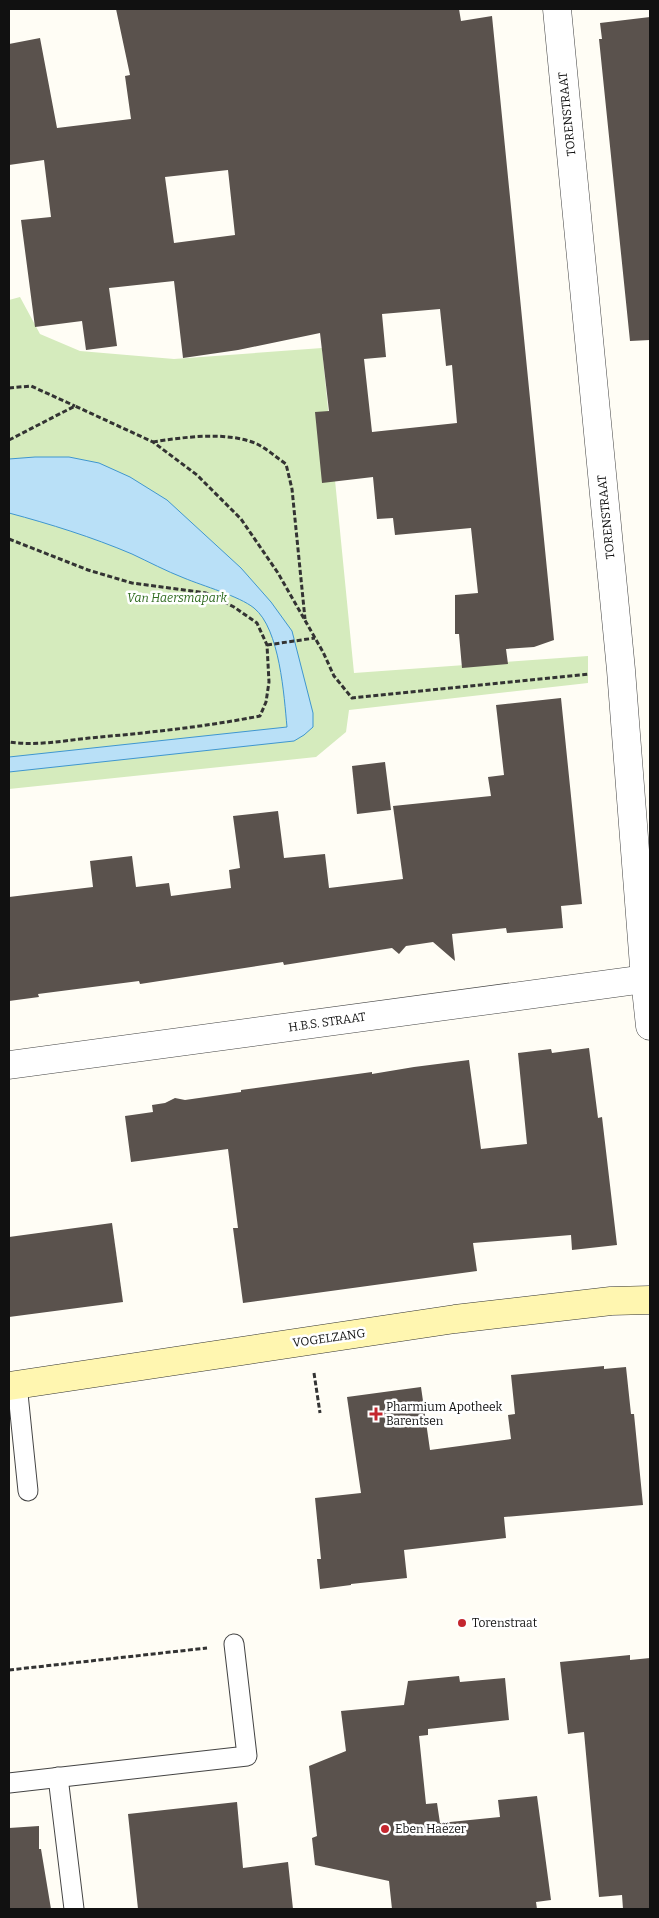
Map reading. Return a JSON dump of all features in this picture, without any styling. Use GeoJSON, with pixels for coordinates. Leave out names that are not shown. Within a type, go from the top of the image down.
{"type":"FeatureCollection","features":[{"type":"Feature","properties":{"kind":"street","name":"TORENSTRAAT"},"geometry":{"type":"LineString","coordinates":[[557,9],[621,670],[650,1026]]}},
{"type":"Feature","properties":{"kind":"street","name":"H.B.S. STRAAT"},"geometry":{"type":"LineString","coordinates":[[9,1065],[645,979]]}},
{"type":"Feature","properties":{"kind":"street","name":"VOGELZANG"},"geometry":{"type":"LineString","coordinates":[[13,1385],[455,1319],[610,1301],[650,1300]]}},
{"type":"Feature","properties":{"kind":"lane"},"geometry":{"type":"LineString","coordinates":[[13,1385],[28,1491]]}},
{"type":"Feature","properties":{"kind":"lane"},"geometry":{"type":"LineString","coordinates":[[9,1782],[247,1756],[234,1644]]}},
{"type":"Feature","properties":{"kind":"lane"},"geometry":{"type":"LineString","coordinates":[[58,1777],[74,1909]]}},
{"type":"Feature","properties":{"kind":"path"},"geometry":{"type":"LineString","coordinates":[[9,388],[31,386],[75,406],[152,442],[197,475],[240,519],[278,573],[334,676],[352,698],[621,670]]}},
{"type":"Feature","properties":{"kind":"path"},"geometry":{"type":"LineString","coordinates":[[9,440],[75,406]]}},
{"type":"Feature","properties":{"kind":"path"},"geometry":{"type":"LineString","coordinates":[[152,442],[190,436],[226,437],[256,444],[286,464],[292,489],[305,620]]}},
{"type":"Feature","properties":{"kind":"path"},"geometry":{"type":"LineString","coordinates":[[9,539],[88,570],[132,582],[206,593],[234,607],[257,623],[267,645],[269,682],[266,702],[260,716],[216,725],[113,736],[24,744],[9,742]]}},
{"type":"Feature","properties":{"kind":"path"},"geometry":{"type":"LineString","coordinates":[[267,645],[315,638]]}},
{"type":"Feature","properties":{"kind":"path"},"geometry":{"type":"LineString","coordinates":[[309,1341],[320,1413]]}},
{"type":"Feature","properties":{"kind":"path"},"geometry":{"type":"LineString","coordinates":[[9,1670],[234,1644]]}},
{"type":"Feature","properties":{"kind":"green space","name":"Van Haersmapark"},"geometry":{"type":"Polygon","coordinates":[[[20,297],[40,334],[80,351],[174,359],[322,348],[354,673],[588,656],[588,683],[349,710],[346,732],[316,757],[9,789],[9,300],[20,297]]]}},
{"type":"Feature","properties":{"kind":"water"},"geometry":{"type":"Polygon","coordinates":[[[69,457],[99,463],[130,477],[167,500],[241,568],[271,602],[292,631],[313,713],[313,727],[294,741],[9,772],[9,757],[287,727],[282,681],[275,647],[263,618],[254,608],[230,595],[177,575],[117,548],[71,531],[9,513],[9,459],[69,457]]]}},
{"type":"Feature","properties":{"kind":"building"},"geometry":{"type":"Polygon","coordinates":[[[116,9],[459,9],[461,21],[492,16],[554,640],[534,647],[506,649],[508,664],[462,668],[459,634],[455,634],[455,595],[478,593],[471,528],[395,535],[393,518],[377,519],[373,477],[322,483],[315,412],[329,411],[320,333],[238,350],[183,358],[174,281],[109,288],[117,346],[86,350],[82,321],[35,327],[21,220],[51,217],[44,160],[9,165],[9,44],[40,38],[57,128],[131,119],[125,76],[130,75],[116,9]],[[228,170],[165,177],[174,243],[235,235],[228,170]],[[440,309],[382,314],[386,357],[364,359],[372,432],[457,423],[452,365],[446,366],[440,309]]]}},
{"type":"Feature","properties":{"kind":"building"},"geometry":{"type":"Polygon","coordinates":[[[650,17],[650,340],[630,341],[599,39],[602,39],[600,23],[650,17]]]}},
{"type":"Feature","properties":{"kind":"building"},"geometry":{"type":"Polygon","coordinates":[[[561,698],[582,904],[561,906],[563,928],[507,933],[506,928],[452,934],[455,961],[433,942],[406,946],[399,954],[392,948],[284,965],[283,962],[140,984],[139,981],[38,994],[39,997],[9,1001],[9,897],[93,887],[90,861],[132,856],[136,887],[169,883],[171,896],[231,888],[229,870],[240,868],[233,816],[278,811],[284,858],[325,854],[329,888],[403,879],[393,806],[491,796],[488,777],[504,775],[496,705],[561,698]]]}},
{"type":"Feature","properties":{"kind":"building"},"geometry":{"type":"Polygon","coordinates":[[[385,762],[391,810],[357,814],[352,766],[385,762]]]}},
{"type":"Feature","properties":{"kind":"building"},"geometry":{"type":"Polygon","coordinates":[[[589,1048],[598,1118],[602,1117],[617,1245],[572,1250],[571,1235],[473,1243],[477,1271],[243,1303],[233,1228],[238,1228],[228,1149],[131,1162],[125,1116],[153,1112],[152,1105],[165,1103],[175,1098],[185,1100],[241,1092],[241,1090],[469,1060],[481,1149],[527,1144],[518,1053],[551,1049],[552,1053],[589,1048]]]}},
{"type":"Feature","properties":{"kind":"building"},"geometry":{"type":"Polygon","coordinates":[[[112,1223],[123,1302],[9,1317],[9,1237],[112,1223]]]}},
{"type":"Feature","properties":{"kind":"building"},"geometry":{"type":"Polygon","coordinates":[[[604,1366],[604,1369],[626,1367],[631,1414],[634,1414],[643,1505],[504,1517],[506,1538],[404,1550],[407,1578],[320,1589],[317,1559],[321,1559],[315,1498],[361,1493],[347,1397],[421,1387],[430,1450],[511,1439],[508,1415],[515,1414],[511,1375],[604,1366]]]}},
{"type":"Feature","properties":{"kind":"building"},"geometry":{"type":"Polygon","coordinates":[[[630,1655],[630,1660],[650,1658],[650,1909],[623,1909],[622,1895],[599,1897],[584,1732],[568,1734],[560,1662],[630,1655]]]}},
{"type":"Feature","properties":{"kind":"building"},"geometry":{"type":"Polygon","coordinates":[[[459,1676],[460,1682],[505,1678],[509,1720],[428,1729],[428,1735],[419,1736],[426,1804],[437,1803],[440,1823],[500,1817],[498,1800],[537,1796],[551,1900],[536,1902],[537,1909],[392,1909],[389,1881],[315,1865],[312,1838],[317,1836],[309,1766],[346,1751],[341,1711],[404,1705],[408,1681],[459,1676]]]}},
{"type":"Feature","properties":{"kind":"building"},"geometry":{"type":"Polygon","coordinates":[[[237,1802],[243,1868],[288,1862],[293,1909],[138,1909],[128,1814],[237,1802]]]}},
{"type":"Feature","properties":{"kind":"building"},"geometry":{"type":"Polygon","coordinates":[[[39,1826],[39,1849],[41,1849],[51,1909],[9,1909],[9,1828],[39,1826]]]}},
{"type":"Feature","properties":{"kind":"place","name":"Pharmium Apotheek Barentsen"},"geometry":{"type":"Point","coordinates":[376,1414]}},
{"type":"Feature","properties":{"kind":"place","name":"Torenstraat"},"geometry":{"type":"Point","coordinates":[462,1623]}},
{"type":"Feature","properties":{"kind":"place","name":"Eben Haëzer"},"geometry":{"type":"Point","coordinates":[385,1829]}}]}
